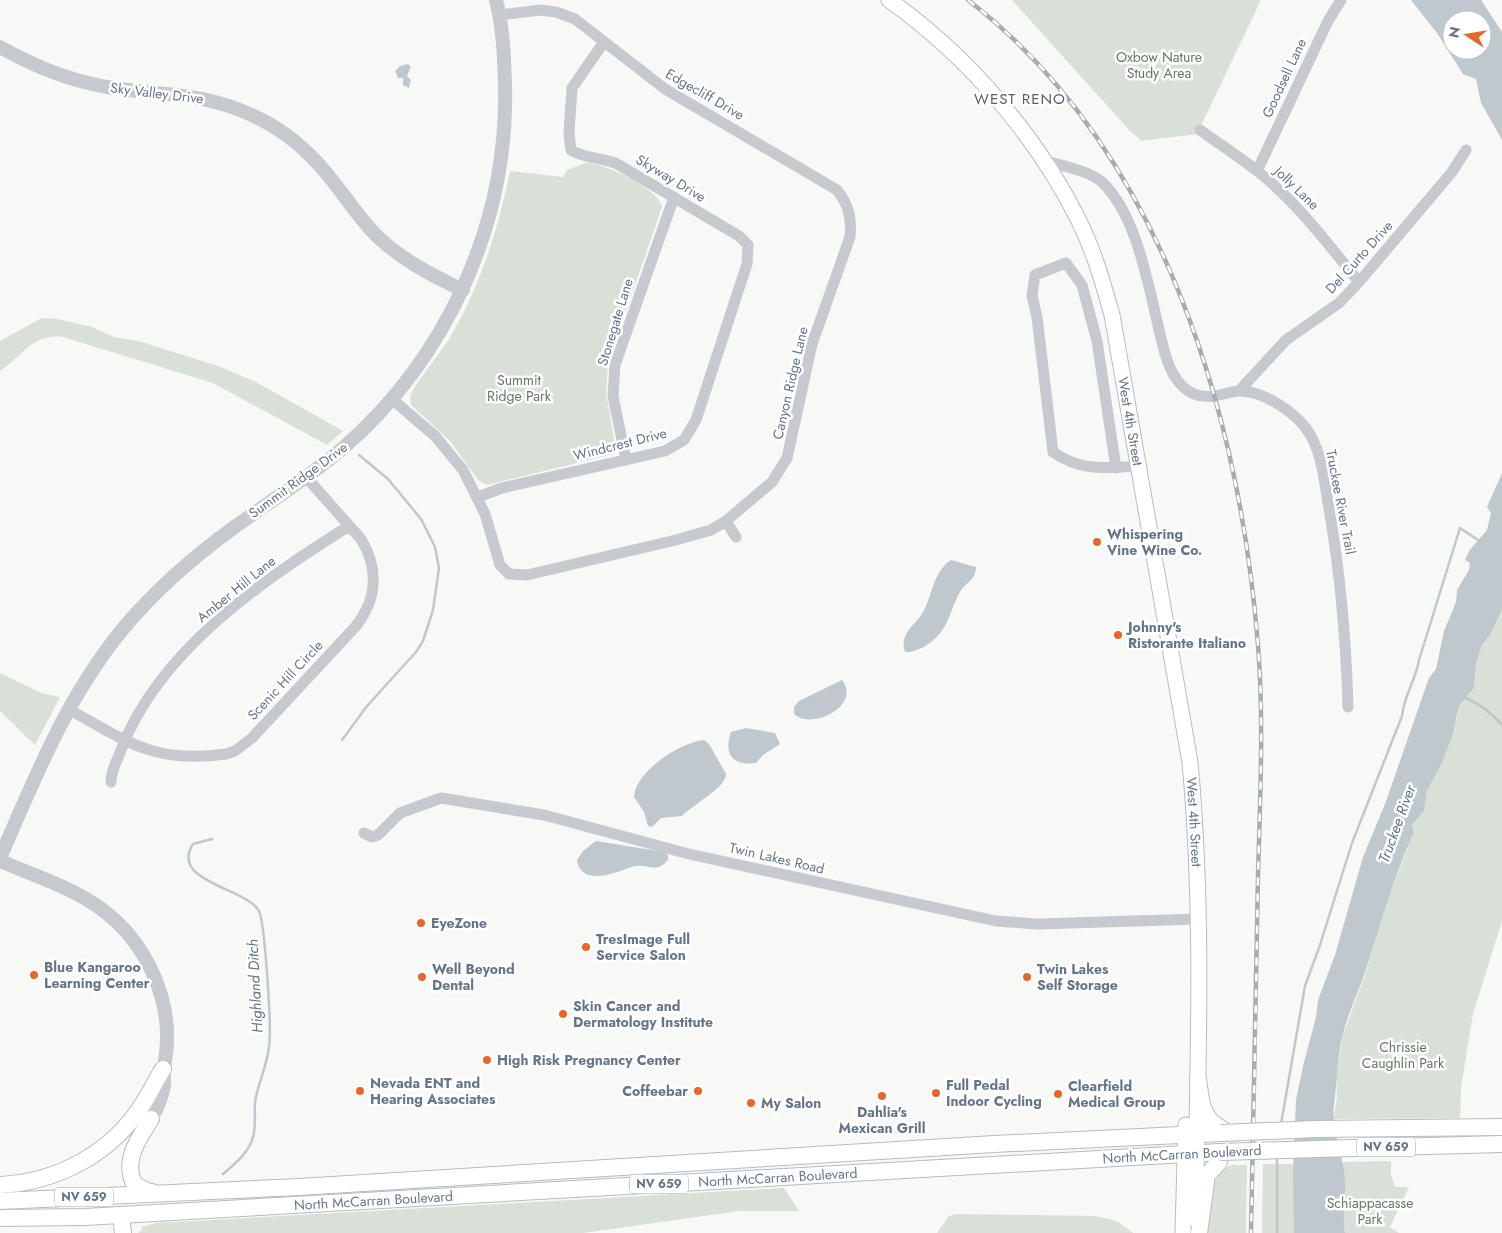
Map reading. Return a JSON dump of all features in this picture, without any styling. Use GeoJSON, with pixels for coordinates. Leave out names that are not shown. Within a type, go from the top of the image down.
{"type":"FeatureCollection","features":[{"type":"Feature","properties":{"kind":"main road","name":"West 4th Street"},"geometry":{"type":"LineString","coordinates":[[889,0],[940,41],[965,66],[1008,114],[1042,160],[1079,221],[1103,283],[1112,315],[1190,762],[1197,852],[1199,919],[1198,1079],[1191,1134]]}},
{"type":"Feature","properties":{"kind":"main road","name":"West 4th Street"},"geometry":{"type":"LineString","coordinates":[[1183,1233],[1191,1134],[1189,1033],[1199,919]]}},
{"type":"Feature","properties":{"kind":"main road"},"geometry":{"type":"LineString","coordinates":[[0,1185],[38,1181],[54,1176],[98,1152],[132,1119],[163,1069]]}},
{"type":"Feature","properties":{"kind":"main road"},"geometry":{"type":"LineString","coordinates":[[1198,1079],[1203,1111],[1208,1120],[1222,1131]]}},
{"type":"Feature","properties":{"kind":"main road"},"geometry":{"type":"LineString","coordinates":[[151,1120],[134,1147],[130,1158],[131,1177],[134,1184],[146,1191],[169,1193]]}},
{"type":"Feature","properties":{"kind":"main road","name":"North McCarran Boulevard"},"geometry":{"type":"LineString","coordinates":[[0,1201],[869,1153],[1222,1131],[1262,1132],[1316,1129],[1502,1127]]}},
{"type":"Feature","properties":{"kind":"main road","name":"North McCarran Boulevard"},"geometry":{"type":"LineString","coordinates":[[0,1218],[121,1214],[871,1173],[1190,1153],[1220,1157],[1269,1150],[1502,1144]]}},
{"type":"Feature","properties":{"kind":"main road"},"geometry":{"type":"LineString","coordinates":[[869,1153],[871,1173]]}},
{"type":"Feature","properties":{"kind":"main road","name":"West 4th Street"},"geometry":{"type":"LineString","coordinates":[[1190,1153],[1197,1233]]}},
{"type":"Feature","properties":{"kind":"main road"},"geometry":{"type":"LineString","coordinates":[[1197,1233],[1207,1176],[1220,1157]]}},
{"type":"Feature","properties":{"kind":"main road"},"geometry":{"type":"LineString","coordinates":[[121,1214],[124,1233]]}},
{"type":"Feature","properties":{"kind":"street","name":"Summit Ridge Drive"},"geometry":{"type":"LineString","coordinates":[[0,860],[42,761],[68,709],[115,639],[168,580],[219,538],[306,477],[342,449],[392,399],[434,343],[462,290],[486,227],[500,167],[506,93],[496,0]]}},
{"type":"Feature","properties":{"kind":"street","name":"Goodsell Lane"},"geometry":{"type":"LineString","coordinates":[[1257,171],[1328,21],[1341,0]]}},
{"type":"Feature","properties":{"kind":"street","name":"Edgecliff Drive"},"geometry":{"type":"LineString","coordinates":[[499,15],[550,5],[575,19],[665,89],[827,182],[837,190],[846,202]]}},
{"type":"Feature","properties":{"kind":"street","name":"Skyway Drive"},"geometry":{"type":"LineString","coordinates":[[604,42],[572,88],[568,133],[571,150],[576,153],[611,160],[739,236],[748,245]]}},
{"type":"Feature","properties":{"kind":"street","name":"Sky Valley Drive"},"geometry":{"type":"LineString","coordinates":[[0,47],[33,64],[78,80],[121,89],[189,95],[224,104],[261,119],[294,141],[310,155],[328,174],[368,226],[396,252],[434,277],[462,290]]}},
{"type":"Feature","properties":{"kind":"street","name":"Jolly Lane"},"geometry":{"type":"LineString","coordinates":[[1200,130],[1257,171],[1314,226],[1359,282]]}},
{"type":"Feature","properties":{"kind":"street","name":"Del Curto Drive"},"geometry":{"type":"LineString","coordinates":[[1240,391],[1286,340],[1339,303],[1359,282],[1452,172],[1466,150]]}},
{"type":"Feature","properties":{"kind":"street","name":"Truckee River Trail"},"geometry":{"type":"LineString","coordinates":[[1042,160],[1087,174],[1102,183],[1116,202],[1131,228],[1141,258],[1161,340],[1174,378],[1184,389],[1201,396],[1240,391],[1264,398],[1282,407],[1305,428],[1318,454],[1338,566],[1348,706]]}},
{"type":"Feature","properties":{"kind":"street","name":"Stonegate Lane"},"geometry":{"type":"LineString","coordinates":[[626,460],[613,396],[615,365],[674,197]]}},
{"type":"Feature","properties":{"kind":"street","name":"Canyon Ridge Lane"},"geometry":{"type":"LineString","coordinates":[[478,497],[500,565],[509,574],[527,574],[676,540],[711,530],[726,521],[772,482],[787,458],[812,344],[850,237],[850,217],[846,202]]}},
{"type":"Feature","properties":{"kind":"street","name":"Windcrest Drive"},"geometry":{"type":"LineString","coordinates":[[478,497],[502,488],[675,447],[691,432],[747,264],[748,245]]}},
{"type":"Feature","properties":{"kind":"street"},"geometry":{"type":"LineString","coordinates":[[1116,468],[1097,341],[1082,285],[1066,263],[1035,275],[1032,296],[1037,317],[1053,452],[1066,460],[1094,469],[1116,468],[1139,466]]}},
{"type":"Feature","properties":{"kind":"street"},"geometry":{"type":"LineString","coordinates":[[392,399],[422,424],[447,449],[463,470],[478,497]]}},
{"type":"Feature","properties":{"kind":"street","name":"Scenic Hill Circle"},"geometry":{"type":"LineString","coordinates":[[68,709],[125,741],[145,750],[166,755],[216,756],[236,751],[252,738],[356,626],[370,604],[374,590],[372,562],[361,539],[306,477]]}},
{"type":"Feature","properties":{"kind":"street"},"geometry":{"type":"LineString","coordinates":[[726,521],[736,537]]}},
{"type":"Feature","properties":{"kind":"street","name":"Amber Hill Lane"},"geometry":{"type":"LineString","coordinates":[[111,782],[113,768],[137,717],[163,680],[215,622],[258,587],[349,526]]}},
{"type":"Feature","properties":{"kind":"street","name":"Twin Lakes Road"},"geometry":{"type":"LineString","coordinates":[[364,834],[372,837],[378,835],[400,813],[440,798],[536,813],[689,854],[996,922],[1038,924],[1199,919]]}},
{"type":"Feature","properties":{"kind":"street"},"geometry":{"type":"LineString","coordinates":[[0,860],[87,900],[112,918],[129,935],[149,965],[160,993],[167,1026],[162,1092],[151,1120]]}},
{"type":"Feature","properties":{"kind":"green space","name":"Oxbow Nature Study Area"},"geometry":{"type":"Polygon","coordinates":[[[1012,0],[1261,0],[1197,134],[1142,141],[1130,131],[1012,0]]]}},
{"type":"Feature","properties":{"kind":"green space","name":"Summit Ridge Park"},"geometry":{"type":"Polygon","coordinates":[[[585,163],[604,167],[630,178],[652,192],[662,207],[608,363],[606,392],[615,445],[614,451],[606,456],[486,485],[478,480],[450,441],[411,405],[410,396],[449,339],[479,279],[494,236],[510,171],[563,177],[567,170],[585,163]]]}},
{"type":"Feature","properties":{"kind":"green space"},"geometry":{"type":"Polygon","coordinates":[[[42,318],[58,319],[92,327],[114,337],[142,342],[218,366],[256,382],[343,431],[327,445],[213,383],[63,337],[52,337],[35,342],[0,371],[0,341],[42,318]]]}},
{"type":"Feature","properties":{"kind":"green space","name":"Chrissie Caughlin Park"},"geometry":{"type":"Polygon","coordinates":[[[1502,610],[1502,921],[1473,1014],[1461,1088],[1460,1118],[1334,1119],[1337,1096],[1336,1076],[1343,1035],[1366,972],[1382,912],[1414,833],[1412,825],[1424,811],[1427,791],[1443,761],[1459,706],[1474,688],[1476,664],[1482,645],[1490,635],[1502,610]]]}},
{"type":"Feature","properties":{"kind":"green space"},"geometry":{"type":"Polygon","coordinates":[[[0,673],[41,693],[60,697],[35,745],[0,711],[0,673]]]}},
{"type":"Feature","properties":{"kind":"green space","name":"Schiappacasse Park"},"geometry":{"type":"Polygon","coordinates":[[[1391,1161],[1391,1175],[1395,1187],[1409,1187],[1390,1227],[1399,1233],[1345,1233],[1341,1162],[1391,1161]]]}},
{"type":"Feature","properties":{"kind":"green space"},"geometry":{"type":"Polygon","coordinates":[[[1263,1164],[1294,1164],[1294,1233],[1262,1233],[1263,1164]]]}},
{"type":"Feature","properties":{"kind":"green space"},"geometry":{"type":"Polygon","coordinates":[[[1232,1165],[1247,1165],[1246,1233],[1208,1233],[1211,1194],[1214,1184],[1224,1169],[1232,1165]]]}},
{"type":"Feature","properties":{"kind":"green space"},"geometry":{"type":"Polygon","coordinates":[[[784,1188],[799,1211],[739,1211],[583,1233],[138,1233],[143,1229],[141,1227],[156,1223],[784,1188]]]}},
{"type":"Feature","properties":{"kind":"green space"},"geometry":{"type":"Polygon","coordinates":[[[956,1214],[1095,1216],[1117,1221],[1133,1233],[937,1233],[949,1216],[956,1214]]]}},
{"type":"Feature","properties":{"kind":"water"},"geometry":{"type":"Polygon","coordinates":[[[1411,0],[1481,0],[1488,10],[1442,10],[1442,41],[1411,0]]]}},
{"type":"Feature","properties":{"kind":"water"},"geometry":{"type":"Polygon","coordinates":[[[1492,17],[1502,32],[1502,140],[1481,103],[1476,79],[1463,74],[1454,60],[1492,60],[1492,17]]]}},
{"type":"Feature","properties":{"kind":"water"},"geometry":{"type":"Polygon","coordinates":[[[408,64],[411,67],[407,76],[411,80],[409,88],[403,85],[403,78],[398,78],[395,71],[400,66],[408,64]]]}},
{"type":"Feature","properties":{"kind":"water","name":"Truckee River"},"geometry":{"type":"Polygon","coordinates":[[[1502,473],[1502,610],[1490,635],[1482,645],[1476,664],[1474,688],[1459,706],[1453,733],[1443,761],[1427,791],[1424,811],[1412,825],[1414,833],[1394,883],[1348,1017],[1341,1043],[1334,1105],[1334,1125],[1343,1164],[1345,1233],[1294,1233],[1293,1173],[1296,1100],[1316,1017],[1318,1000],[1335,955],[1363,857],[1385,804],[1429,678],[1436,669],[1444,631],[1456,602],[1457,590],[1469,570],[1470,563],[1465,560],[1469,551],[1487,530],[1491,513],[1487,507],[1502,473]]]}},
{"type":"Feature","properties":{"kind":"water"},"geometry":{"type":"Polygon","coordinates":[[[951,560],[976,567],[973,578],[960,592],[946,624],[939,634],[929,644],[911,652],[905,652],[905,636],[922,614],[940,571],[951,560]]]}},
{"type":"Feature","properties":{"kind":"water"},"geometry":{"type":"Polygon","coordinates":[[[842,680],[846,689],[845,698],[832,713],[812,719],[802,718],[794,714],[794,707],[799,701],[842,680]]]}},
{"type":"Feature","properties":{"kind":"water"},"geometry":{"type":"Polygon","coordinates":[[[746,728],[775,733],[780,744],[763,755],[756,763],[736,761],[729,753],[728,747],[731,732],[746,728]]]}},
{"type":"Feature","properties":{"kind":"water"},"geometry":{"type":"Polygon","coordinates":[[[704,740],[709,744],[726,774],[725,779],[715,791],[682,816],[661,818],[652,827],[648,826],[644,812],[634,797],[636,787],[660,760],[683,746],[704,740]]]}},
{"type":"Feature","properties":{"kind":"water"},"geometry":{"type":"Polygon","coordinates":[[[596,841],[664,852],[668,855],[668,860],[659,867],[636,866],[608,875],[592,876],[580,868],[577,860],[583,851],[596,841]]]}},
{"type":"Feature","properties":{"kind":"waterway","name":"Highland Ditch"},"geometry":{"type":"LineString","coordinates":[[342,740],[367,706],[416,652],[423,641],[433,610],[439,568],[435,547],[421,519],[388,479],[359,455]]}},
{"type":"Feature","properties":{"kind":"waterway"},"geometry":{"type":"LineString","coordinates":[[1281,1124],[1305,986],[1352,843],[1402,716],[1405,701],[1460,528],[1478,540]]}},
{"type":"Feature","properties":{"kind":"waterway"},"geometry":{"type":"LineString","coordinates":[[1464,697],[1485,709],[1502,725]]}},
{"type":"Feature","properties":{"kind":"waterway","name":"Highland Ditch"},"geometry":{"type":"LineString","coordinates":[[212,839],[193,844],[188,857],[192,867],[200,876],[252,903],[259,911],[266,955],[270,1020],[269,1047],[255,1102],[254,1135],[244,1154],[223,1174]]}},
{"type":"Feature","properties":{"kind":"waterway"},"geometry":{"type":"LineString","coordinates":[[1277,1157],[1277,1233]]}},
{"type":"Feature","properties":{"kind":"railway"},"geometry":{"type":"LineString","coordinates":[[968,0],[1035,61],[1092,131],[1140,208],[1178,291],[1209,377],[1232,466],[1248,556],[1258,645],[1261,703],[1251,1233]]}},
{"type":"Feature","properties":{"kind":"place","name":"Whispering Vine Wine Co."},"geometry":{"type":"Point","coordinates":[1097,542]}},
{"type":"Feature","properties":{"kind":"place","name":"Johnny's Ristorante Italiano"},"geometry":{"type":"Point","coordinates":[1118,635]}},
{"type":"Feature","properties":{"kind":"place","name":"EyeZone"},"geometry":{"type":"Point","coordinates":[421,923]}},
{"type":"Feature","properties":{"kind":"place","name":"TresImage Full Service Salon"},"geometry":{"type":"Point","coordinates":[586,947]}},
{"type":"Feature","properties":{"kind":"place","name":"Blue Kangaroo Learning Center"},"geometry":{"type":"Point","coordinates":[34,975]}},
{"type":"Feature","properties":{"kind":"place","name":"Well Beyond Dental"},"geometry":{"type":"Point","coordinates":[422,977]}},
{"type":"Feature","properties":{"kind":"place","name":"Twin Lakes Self Storage"},"geometry":{"type":"Point","coordinates":[1027,977]}},
{"type":"Feature","properties":{"kind":"place","name":"Skin Cancer and Dermatology Institute"},"geometry":{"type":"Point","coordinates":[563,1014]}},
{"type":"Feature","properties":{"kind":"place","name":"High Risk Pregnancy Center"},"geometry":{"type":"Point","coordinates":[487,1060]}},
{"type":"Feature","properties":{"kind":"place","name":"Nevada ENT and Hearing Associates"},"geometry":{"type":"Point","coordinates":[360,1091]}},
{"type":"Feature","properties":{"kind":"place","name":"Coffeebar"},"geometry":{"type":"Point","coordinates":[698,1091]}},
{"type":"Feature","properties":{"kind":"place","name":"Full Pedal Indoor Cycling"},"geometry":{"type":"Point","coordinates":[936,1093]}},
{"type":"Feature","properties":{"kind":"place","name":"Clearfield Medical Group"},"geometry":{"type":"Point","coordinates":[1058,1094]}},
{"type":"Feature","properties":{"kind":"place","name":"Dahlia's Mexican Grill"},"geometry":{"type":"Point","coordinates":[882,1096]}},
{"type":"Feature","properties":{"kind":"place","name":"My Salon"},"geometry":{"type":"Point","coordinates":[751,1103]}},
{"type":"Feature","properties":{"kind":"district","name":"WEST RENO"},"geometry":{"type":"Point","coordinates":[1020,99]}}]}
